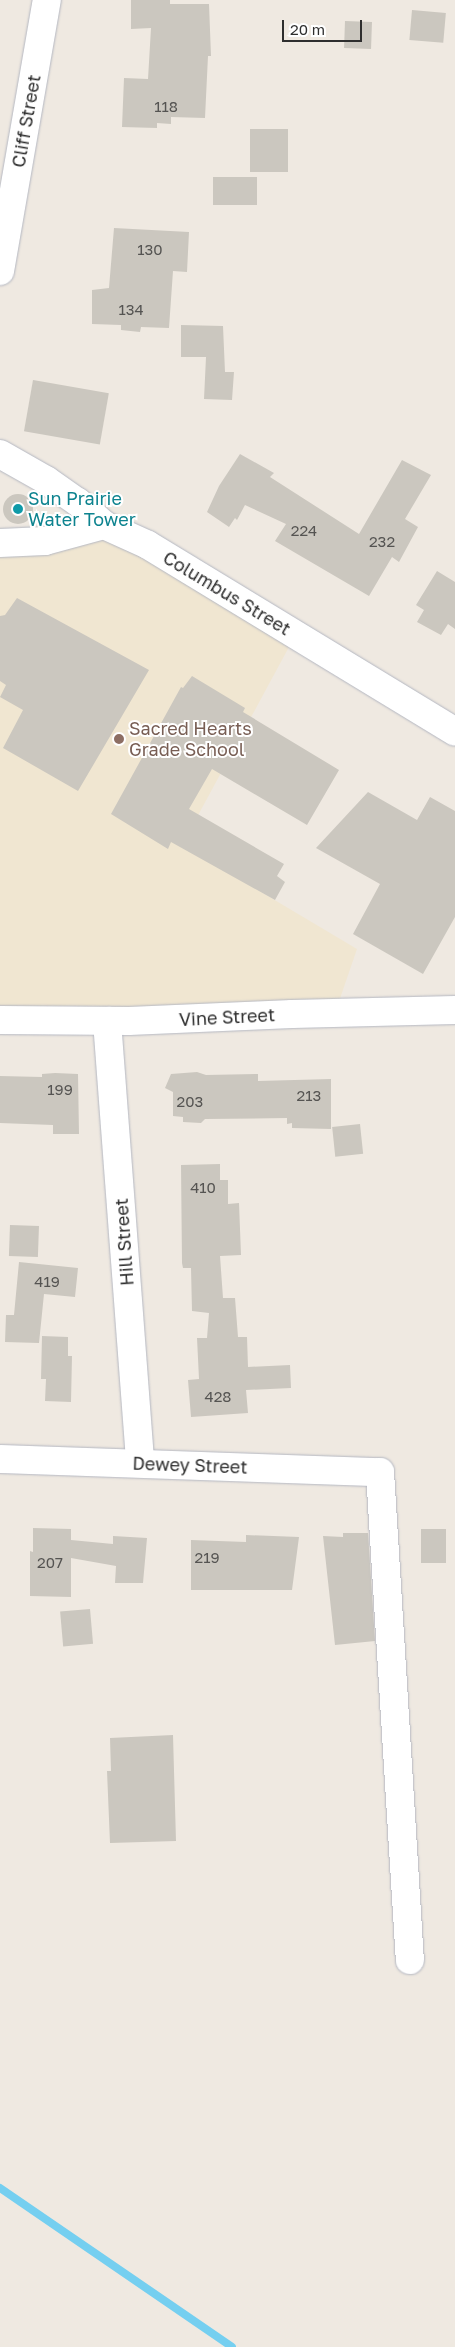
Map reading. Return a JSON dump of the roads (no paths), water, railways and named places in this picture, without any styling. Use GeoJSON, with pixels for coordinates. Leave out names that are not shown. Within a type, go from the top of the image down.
{"type":"FeatureCollection","features":[{"type":"Feature","properties":{"kind":"street","name":"Cliff Street"},"geometry":{"type":"LineString","coordinates":[[0,271],[48,0]]}},
{"type":"Feature","properties":{"kind":"street","name":"Columbus Street"},"geometry":{"type":"LineString","coordinates":[[0,454],[46,480],[78,502],[104,525],[148,545],[455,732]]}},
{"type":"Feature","properties":{"kind":"street"},"geometry":{"type":"LineString","coordinates":[[0,543],[45,541],[104,525]]}},
{"type":"Feature","properties":{"kind":"street","name":"Vine Street"},"geometry":{"type":"LineString","coordinates":[[0,1020],[107,1021],[455,1010]]}},
{"type":"Feature","properties":{"kind":"street","name":"Hill Street"},"geometry":{"type":"LineString","coordinates":[[107,1021],[140,1463]]}},
{"type":"Feature","properties":{"kind":"street","name":"Dewey Street"},"geometry":{"type":"LineString","coordinates":[[0,1459],[380,1472],[410,1960]]}},
{"type":"Feature","properties":{"kind":"waterway"},"geometry":{"type":"LineString","coordinates":[[0,2188],[232,2347]]}},
{"type":"Feature","properties":{"kind":"place","name":"Sun Prairie Water Tower"},"geometry":{"type":"Point","coordinates":[18,509]}},
{"type":"Feature","properties":{"kind":"place","name":"Sacred Hearts Grade School"},"geometry":{"type":"Point","coordinates":[119,739]}}]}
